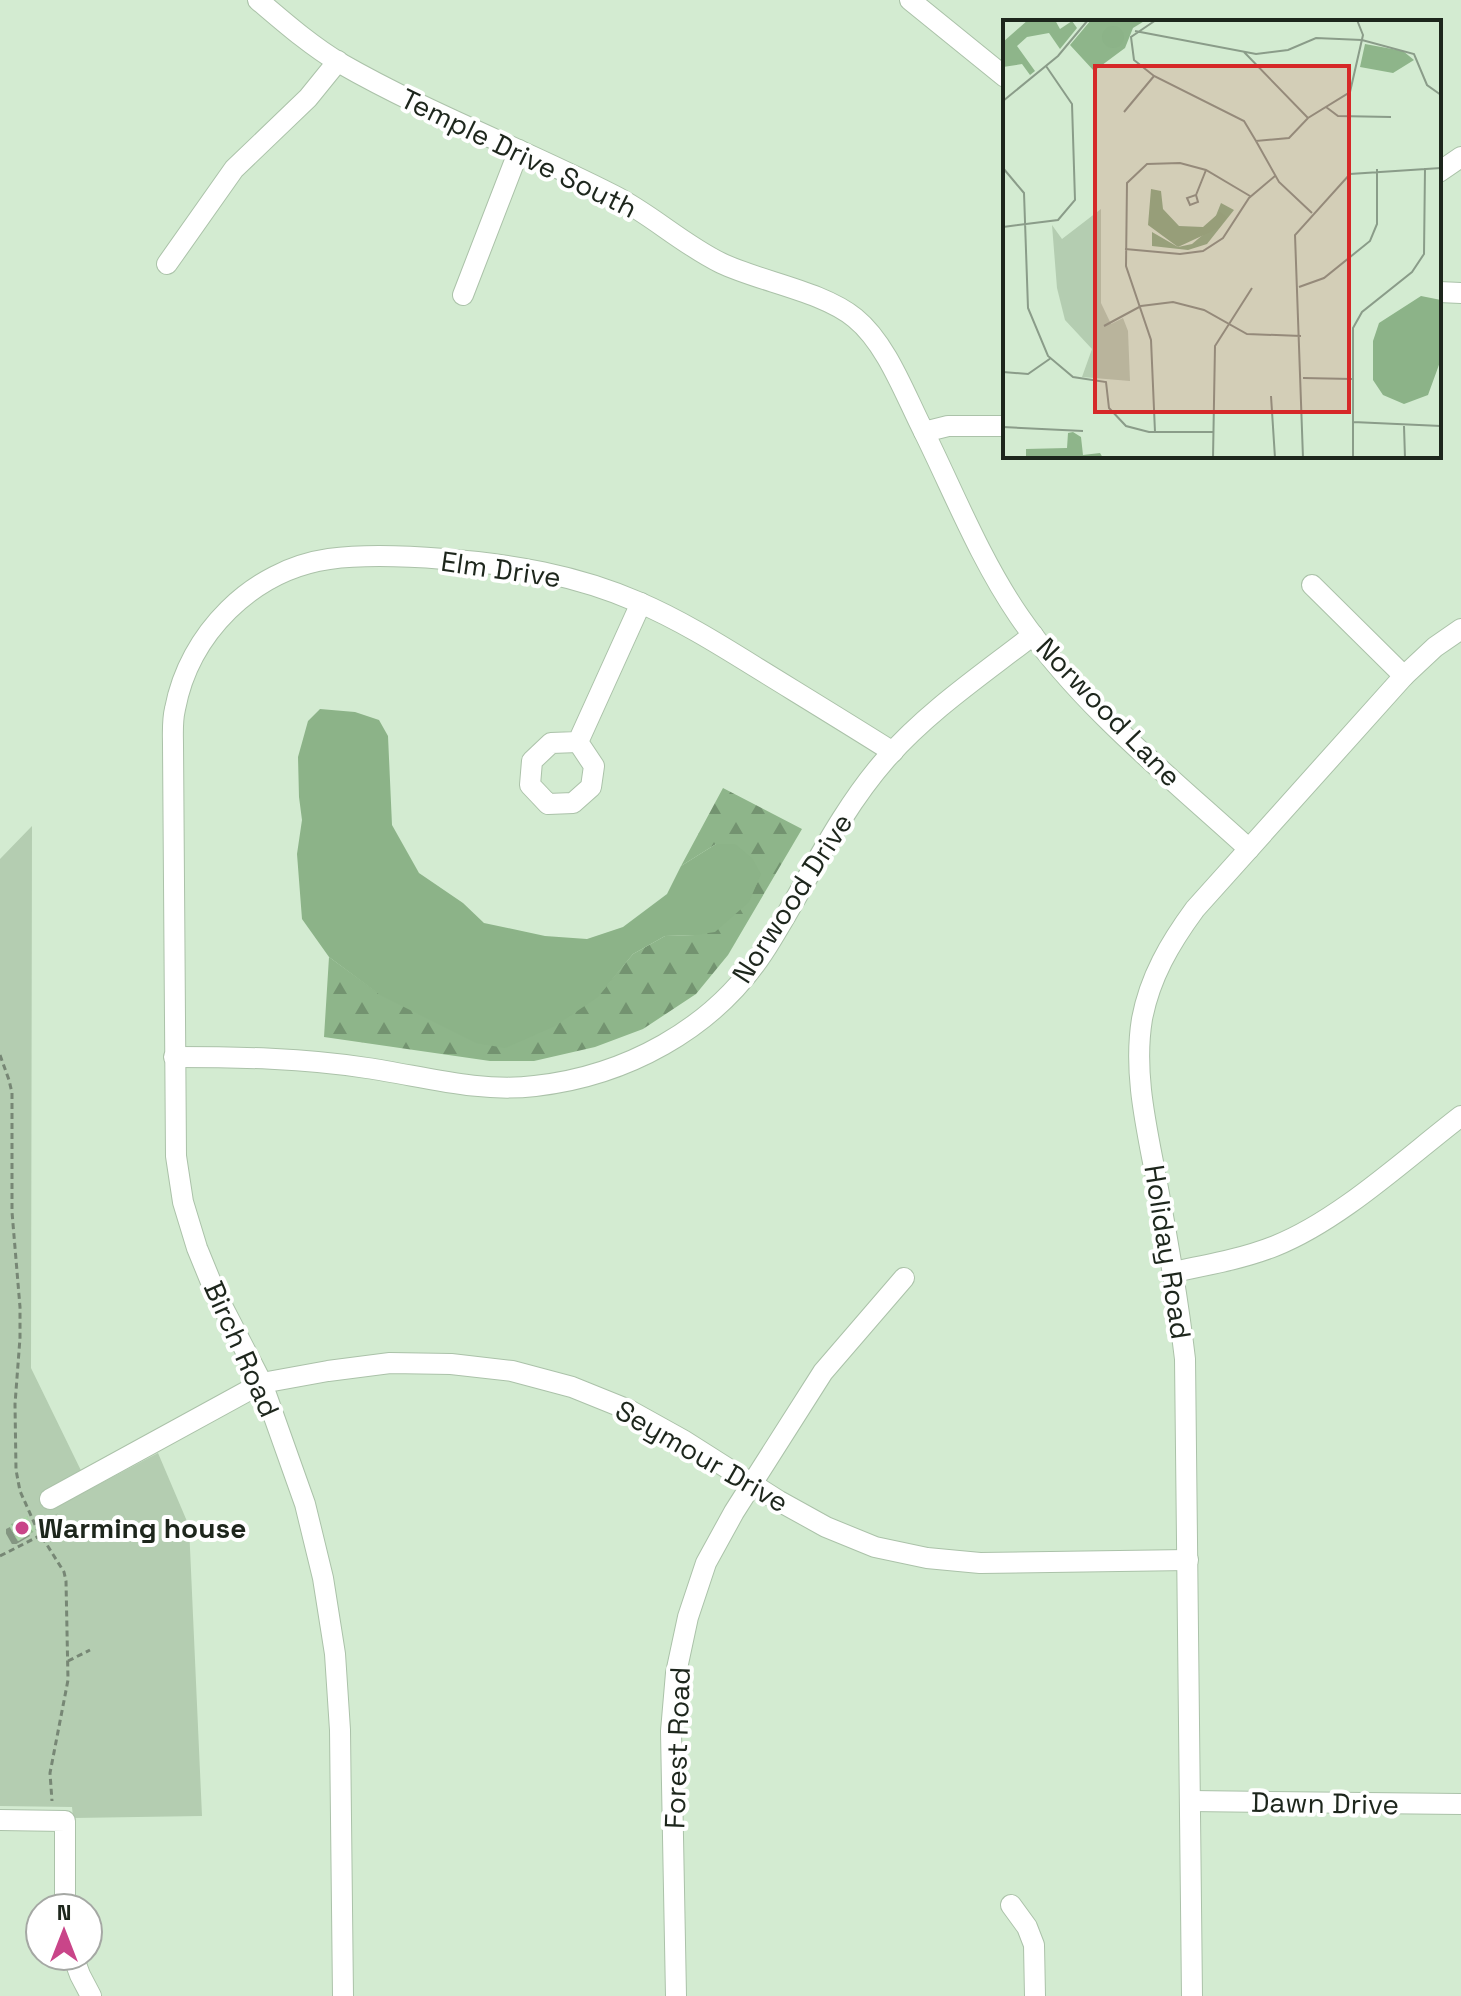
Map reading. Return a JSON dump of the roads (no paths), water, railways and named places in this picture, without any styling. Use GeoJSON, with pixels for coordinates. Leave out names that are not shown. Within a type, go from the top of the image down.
{"type":"FeatureCollection","features":[{"type":"Feature","properties":{"kind":"street","name":"Temple Drive South"},"geometry":{"type":"LineString","coordinates":[[258,0],[303,38],[391,90],[617,196],[694,249],[723,264],[834,304],[855,318],[872,336],[924,432]]}},
{"type":"Feature","properties":{"kind":"street"},"geometry":{"type":"LineString","coordinates":[[910,0],[1003,75]]}},
{"type":"Feature","properties":{"kind":"street"},"geometry":{"type":"LineString","coordinates":[[167,264],[234,169],[308,98],[338,61]]}},
{"type":"Feature","properties":{"kind":"street"},"geometry":{"type":"LineString","coordinates":[[463,295],[519,150]]}},
{"type":"Feature","properties":{"kind":"street"},"geometry":{"type":"LineString","coordinates":[[1441,171],[1461,157]]}},
{"type":"Feature","properties":{"kind":"street"},"geometry":{"type":"LineString","coordinates":[[1441,292],[1461,293]]}},
{"type":"Feature","properties":{"kind":"street"},"geometry":{"type":"LineString","coordinates":[[924,432],[948,426],[1003,426]]}},
{"type":"Feature","properties":{"kind":"street","name":"Norwood Lane"},"geometry":{"type":"LineString","coordinates":[[924,432],[983,556],[1018,615],[1059,669],[1108,720],[1249,849]]}},
{"type":"Feature","properties":{"kind":"street","name":"Elm Drive"},"geometry":{"type":"LineString","coordinates":[[173,745],[174,711],[183,677],[199,646],[220,618],[268,579],[328,559],[358,557],[489,562],[548,572],[606,589],[641,603],[714,642],[893,752]]}},
{"type":"Feature","properties":{"kind":"street"},"geometry":{"type":"LineString","coordinates":[[1312,585],[1404,676]]}},
{"type":"Feature","properties":{"kind":"street"},"geometry":{"type":"LineString","coordinates":[[578,742],[641,603]]}},
{"type":"Feature","properties":{"kind":"street","name":"Holiday Road"},"geometry":{"type":"LineString","coordinates":[[1192,1996],[1185,1359],[1173,1272],[1141,1097],[1138,1058],[1143,1017],[1153,978],[1172,941],[1195,909],[1404,676],[1435,647],[1461,629]]}},
{"type":"Feature","properties":{"kind":"street","name":"Norwood Drive"},"geometry":{"type":"LineString","coordinates":[[174,1057],[287,1059],[366,1067],[489,1087],[533,1087],[579,1079],[621,1066],[662,1046],[700,1021],[734,990],[761,956],[857,797],[893,752],[918,726],[1033,635]]}},
{"type":"Feature","properties":{"kind":"street","name":"Birch Road"},"geometry":{"type":"LineString","coordinates":[[173,745],[176,1156],[183,1202],[197,1248],[215,1292],[262,1383],[305,1504],[323,1578],[335,1654],[340,1730],[343,1996]]}},
{"type":"Feature","properties":{"kind":"street"},"geometry":{"type":"LineString","coordinates":[[1173,1272],[1228,1261],[1275,1246],[1319,1224],[1461,1116]]}},
{"type":"Feature","properties":{"kind":"street","name":"Forest Road"},"geometry":{"type":"LineString","coordinates":[[676,1996],[671,1731],[676,1673],[688,1617],[706,1563],[734,1512],[823,1372],[904,1278]]}},
{"type":"Feature","properties":{"kind":"street","name":"Seymour Drive"},"geometry":{"type":"LineString","coordinates":[[50,1499],[262,1383],[390,1363],[451,1364],[512,1371],[572,1387],[629,1410],[826,1527],[875,1547],[927,1558],[980,1563],[1188,1560]]}},
{"type":"Feature","properties":{"kind":"street","name":"Dawn Drive"},"geometry":{"type":"LineString","coordinates":[[1190,1801],[1461,1804]]}},
{"type":"Feature","properties":{"kind":"street"},"geometry":{"type":"LineString","coordinates":[[0,1820],[60,1821],[64,1892]]}},
{"type":"Feature","properties":{"kind":"street"},"geometry":{"type":"LineString","coordinates":[[1011,1905],[1027,1927],[1034,1945],[1035,1996]]}},
{"type":"Feature","properties":{"kind":"street"},"geometry":{"type":"LineString","coordinates":[[79,1972],[91,1996]]}},
{"type":"Feature","properties":{"kind":"place","name":"Warming house"},"geometry":{"type":"Point","coordinates":[22,1528]}}]}
